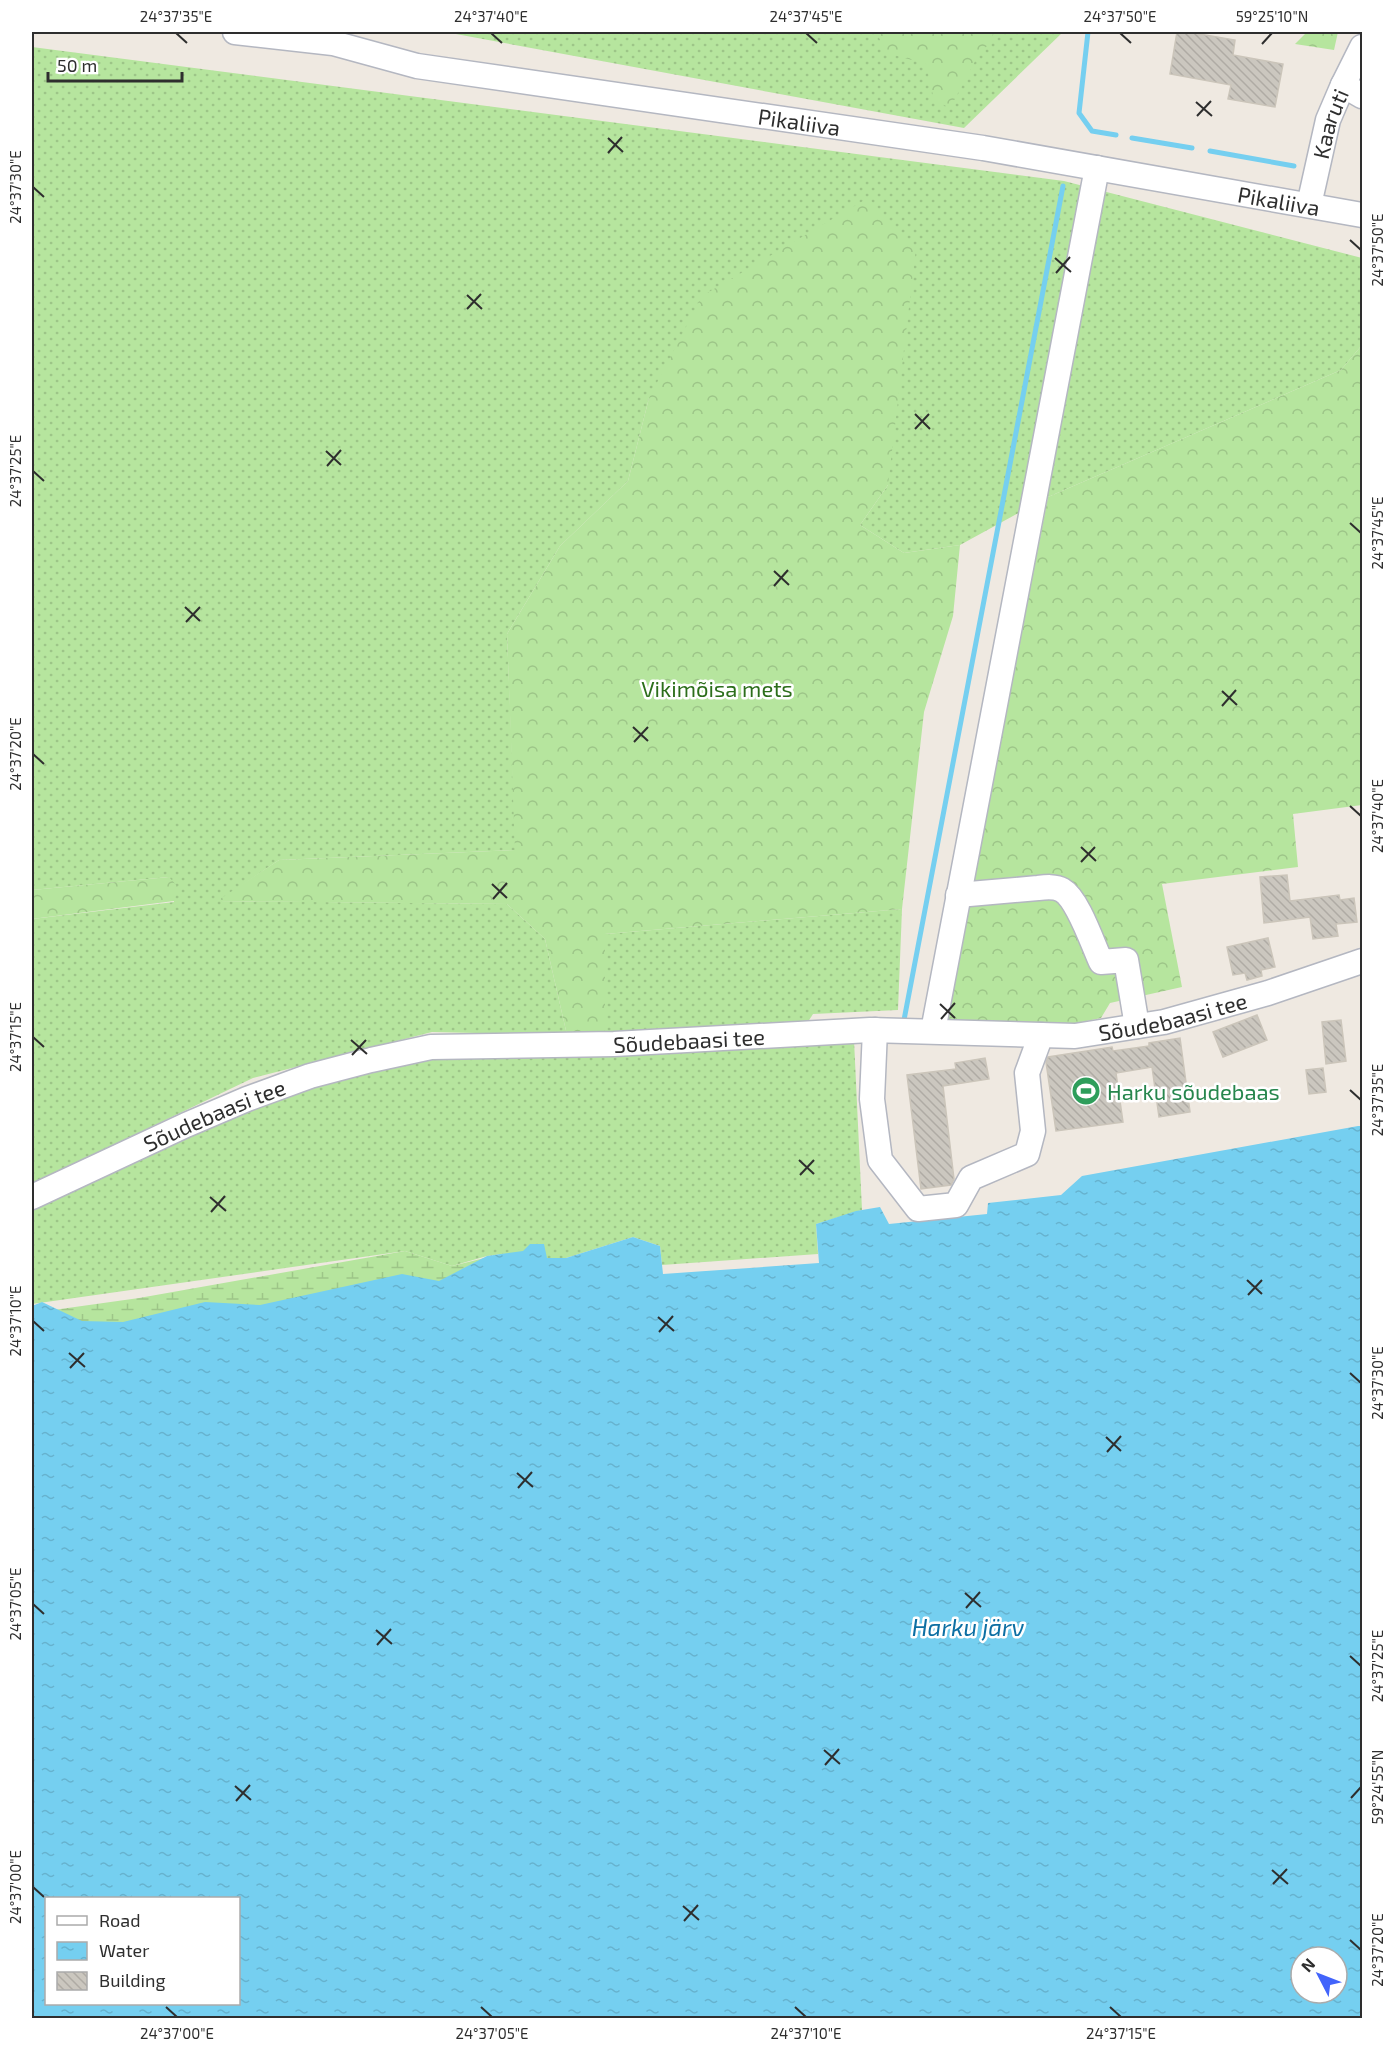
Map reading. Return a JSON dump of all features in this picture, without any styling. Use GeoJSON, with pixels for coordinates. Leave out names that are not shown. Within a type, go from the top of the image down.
{"type":"FeatureCollection","features":[{"type":"Feature","properties":{"kind":"street","name":"Pikaliiva"},"geometry":{"type":"LineString","coordinates":[[235,32],[333,44],[417,66],[983,148],[1362,215]]}},
{"type":"Feature","properties":{"kind":"street","name":"Kaaruti"},"geometry":{"type":"LineString","coordinates":[[1309,206],[1323,136],[1353,90],[1362,47]]}},
{"type":"Feature","properties":{"kind":"street"},"geometry":{"type":"LineString","coordinates":[[933,1031],[1096,168]]}},
{"type":"Feature","properties":{"kind":"street"},"geometry":{"type":"LineString","coordinates":[[958,896],[1050,887],[1064,890],[1074,903],[1101,962],[1126,960],[1137,1026]]}},
{"type":"Feature","properties":{"kind":"street","name":"Sõudebaasi tee"},"geometry":{"type":"LineString","coordinates":[[32,1197],[247,1099],[310,1076],[431,1047],[614,1044],[876,1030],[1075,1036],[1164,1022],[1268,993],[1362,961]]}},
{"type":"Feature","properties":{"kind":"street"},"geometry":{"type":"LineString","coordinates":[[876,1030],[872,1098],[880,1160],[918,1209],[956,1204],[971,1178],[1027,1154],[1033,1131],[1027,1073],[1041,1035]]}},
{"type":"Feature","properties":{"kind":"green space"},"geometry":{"type":"Polygon","coordinates":[[[445,32],[1063,32],[964,128],[445,32]]]}},
{"type":"Feature","properties":{"kind":"green space"},"geometry":{"type":"Polygon","coordinates":[[[876,32],[992,32],[993,41],[980,52],[950,108],[934,100],[926,64],[887,53],[876,32]]]}},
{"type":"Feature","properties":{"kind":"green space"},"geometry":{"type":"Polygon","coordinates":[[[1307,32],[1338,32],[1334,50],[1295,44],[1307,32]]]}},
{"type":"Feature","properties":{"kind":"green space"},"geometry":{"type":"Polygon","coordinates":[[[32,47],[1064,181],[1362,258],[1362,345],[1341,370],[1048,497],[960,545],[904,553],[860,525],[888,485],[649,398],[628,481],[560,546],[507,634],[516,850],[279,860],[219,901],[507,904],[545,939],[567,1035],[432,1032],[253,1078],[32,1184],[32,919],[174,902],[169,877],[32,890],[32,47]]]}},
{"type":"Feature","properties":{"kind":"green space","name":"Vikimõisa mets"},"geometry":{"type":"Polygon","coordinates":[[[868,198],[916,248],[888,485],[860,525],[904,553],[960,545],[953,616],[924,712],[902,909],[605,934],[605,1037],[567,1035],[545,939],[507,904],[217,901],[279,860],[515,850],[507,634],[560,546],[628,481],[649,398],[702,296],[868,198]]]}},
{"type":"Feature","properties":{"kind":"green space"},"geometry":{"type":"Polygon","coordinates":[[[1362,345],[1362,805],[1293,814],[1298,867],[1162,884],[1182,987],[1110,1003],[1101,1018],[1062,1026],[945,1023],[1048,497],[1341,370],[1362,345]]]}},
{"type":"Feature","properties":{"kind":"green space"},"geometry":{"type":"Polygon","coordinates":[[[169,877],[178,887],[174,901],[32,919],[32,890],[169,877]]]}},
{"type":"Feature","properties":{"kind":"green space"},"geometry":{"type":"Polygon","coordinates":[[[902,909],[898,1010],[813,1014],[804,1028],[605,1037],[605,934],[902,909]]]}},
{"type":"Feature","properties":{"kind":"green space"},"geometry":{"type":"Polygon","coordinates":[[[854,1040],[862,1210],[816,1224],[818,1254],[662,1265],[660,1246],[633,1237],[566,1258],[547,1258],[523,1251],[487,1256],[452,1266],[405,1251],[32,1304],[32,1208],[180,1134],[311,1083],[435,1055],[854,1040]]]}},
{"type":"Feature","properties":{"kind":"green space"},"geometry":{"type":"Polygon","coordinates":[[[530,1247],[508,1332],[32,1365],[32,1313],[139,1298],[405,1251],[452,1266],[530,1247]]]}},
{"type":"Feature","properties":{"kind":"water","name":"Harku järv"},"geometry":{"type":"Polygon","coordinates":[[[1362,1126],[1362,2018],[32,2018],[32,1306],[42,1302],[82,1321],[123,1322],[205,1302],[260,1305],[402,1274],[439,1281],[487,1256],[523,1251],[530,1244],[544,1244],[547,1258],[566,1258],[633,1237],[660,1246],[663,1274],[819,1263],[816,1224],[856,1211],[880,1207],[889,1224],[987,1214],[988,1203],[1061,1195],[1082,1176],[1362,1126]]]}},
{"type":"Feature","properties":{"kind":"building"},"geometry":{"type":"Polygon","coordinates":[[[1177,32],[1235,40],[1233,55],[1283,64],[1275,107],[1228,99],[1231,85],[1170,74],[1177,32]]]}},
{"type":"Feature","properties":{"kind":"building"},"geometry":{"type":"Polygon","coordinates":[[[1287,875],[1290,901],[1339,895],[1340,900],[1354,898],[1357,922],[1336,924],[1338,936],[1313,939],[1310,917],[1264,923],[1260,877],[1287,875]]]}},
{"type":"Feature","properties":{"kind":"building"},"geometry":{"type":"Polygon","coordinates":[[[1268,938],[1275,967],[1261,970],[1262,976],[1247,980],[1245,973],[1233,975],[1227,947],[1268,938]]]}},
{"type":"Feature","properties":{"kind":"building"},"geometry":{"type":"Polygon","coordinates":[[[1257,1015],[1267,1040],[1223,1057],[1213,1032],[1257,1015]]]}},
{"type":"Feature","properties":{"kind":"building"},"geometry":{"type":"Polygon","coordinates":[[[1341,1020],[1346,1061],[1326,1064],[1322,1022],[1341,1020]]]}},
{"type":"Feature","properties":{"kind":"building"},"geometry":{"type":"Polygon","coordinates":[[[1180,1038],[1190,1112],[1159,1117],[1152,1067],[1116,1073],[1123,1122],[1056,1131],[1046,1062],[1048,1057],[1112,1047],[1113,1051],[1149,1046],[1149,1043],[1180,1038]]]}},
{"type":"Feature","properties":{"kind":"building"},"geometry":{"type":"Polygon","coordinates":[[[985,1058],[989,1079],[943,1086],[954,1179],[951,1185],[921,1189],[907,1075],[956,1069],[955,1063],[985,1058]]]}},
{"type":"Feature","properties":{"kind":"building"},"geometry":{"type":"Polygon","coordinates":[[[1323,1068],[1326,1092],[1309,1094],[1306,1070],[1323,1068]]]}},
{"type":"Feature","properties":{"kind":"waterway"},"geometry":{"type":"LineString","coordinates":[[1088,32],[1079,113],[1092,131],[1116,135]]}},
{"type":"Feature","properties":{"kind":"waterway"},"geometry":{"type":"LineString","coordinates":[[1132,138],[1192,148]]}},
{"type":"Feature","properties":{"kind":"waterway"},"geometry":{"type":"LineString","coordinates":[[1210,151],[1294,166]]}},
{"type":"Feature","properties":{"kind":"waterway"},"geometry":{"type":"LineString","coordinates":[[904,1020],[1063,186]]}},
{"type":"Feature","properties":{"kind":"place","name":"Harku sõudebaas"},"geometry":{"type":"Point","coordinates":[1086,1091]}}]}
